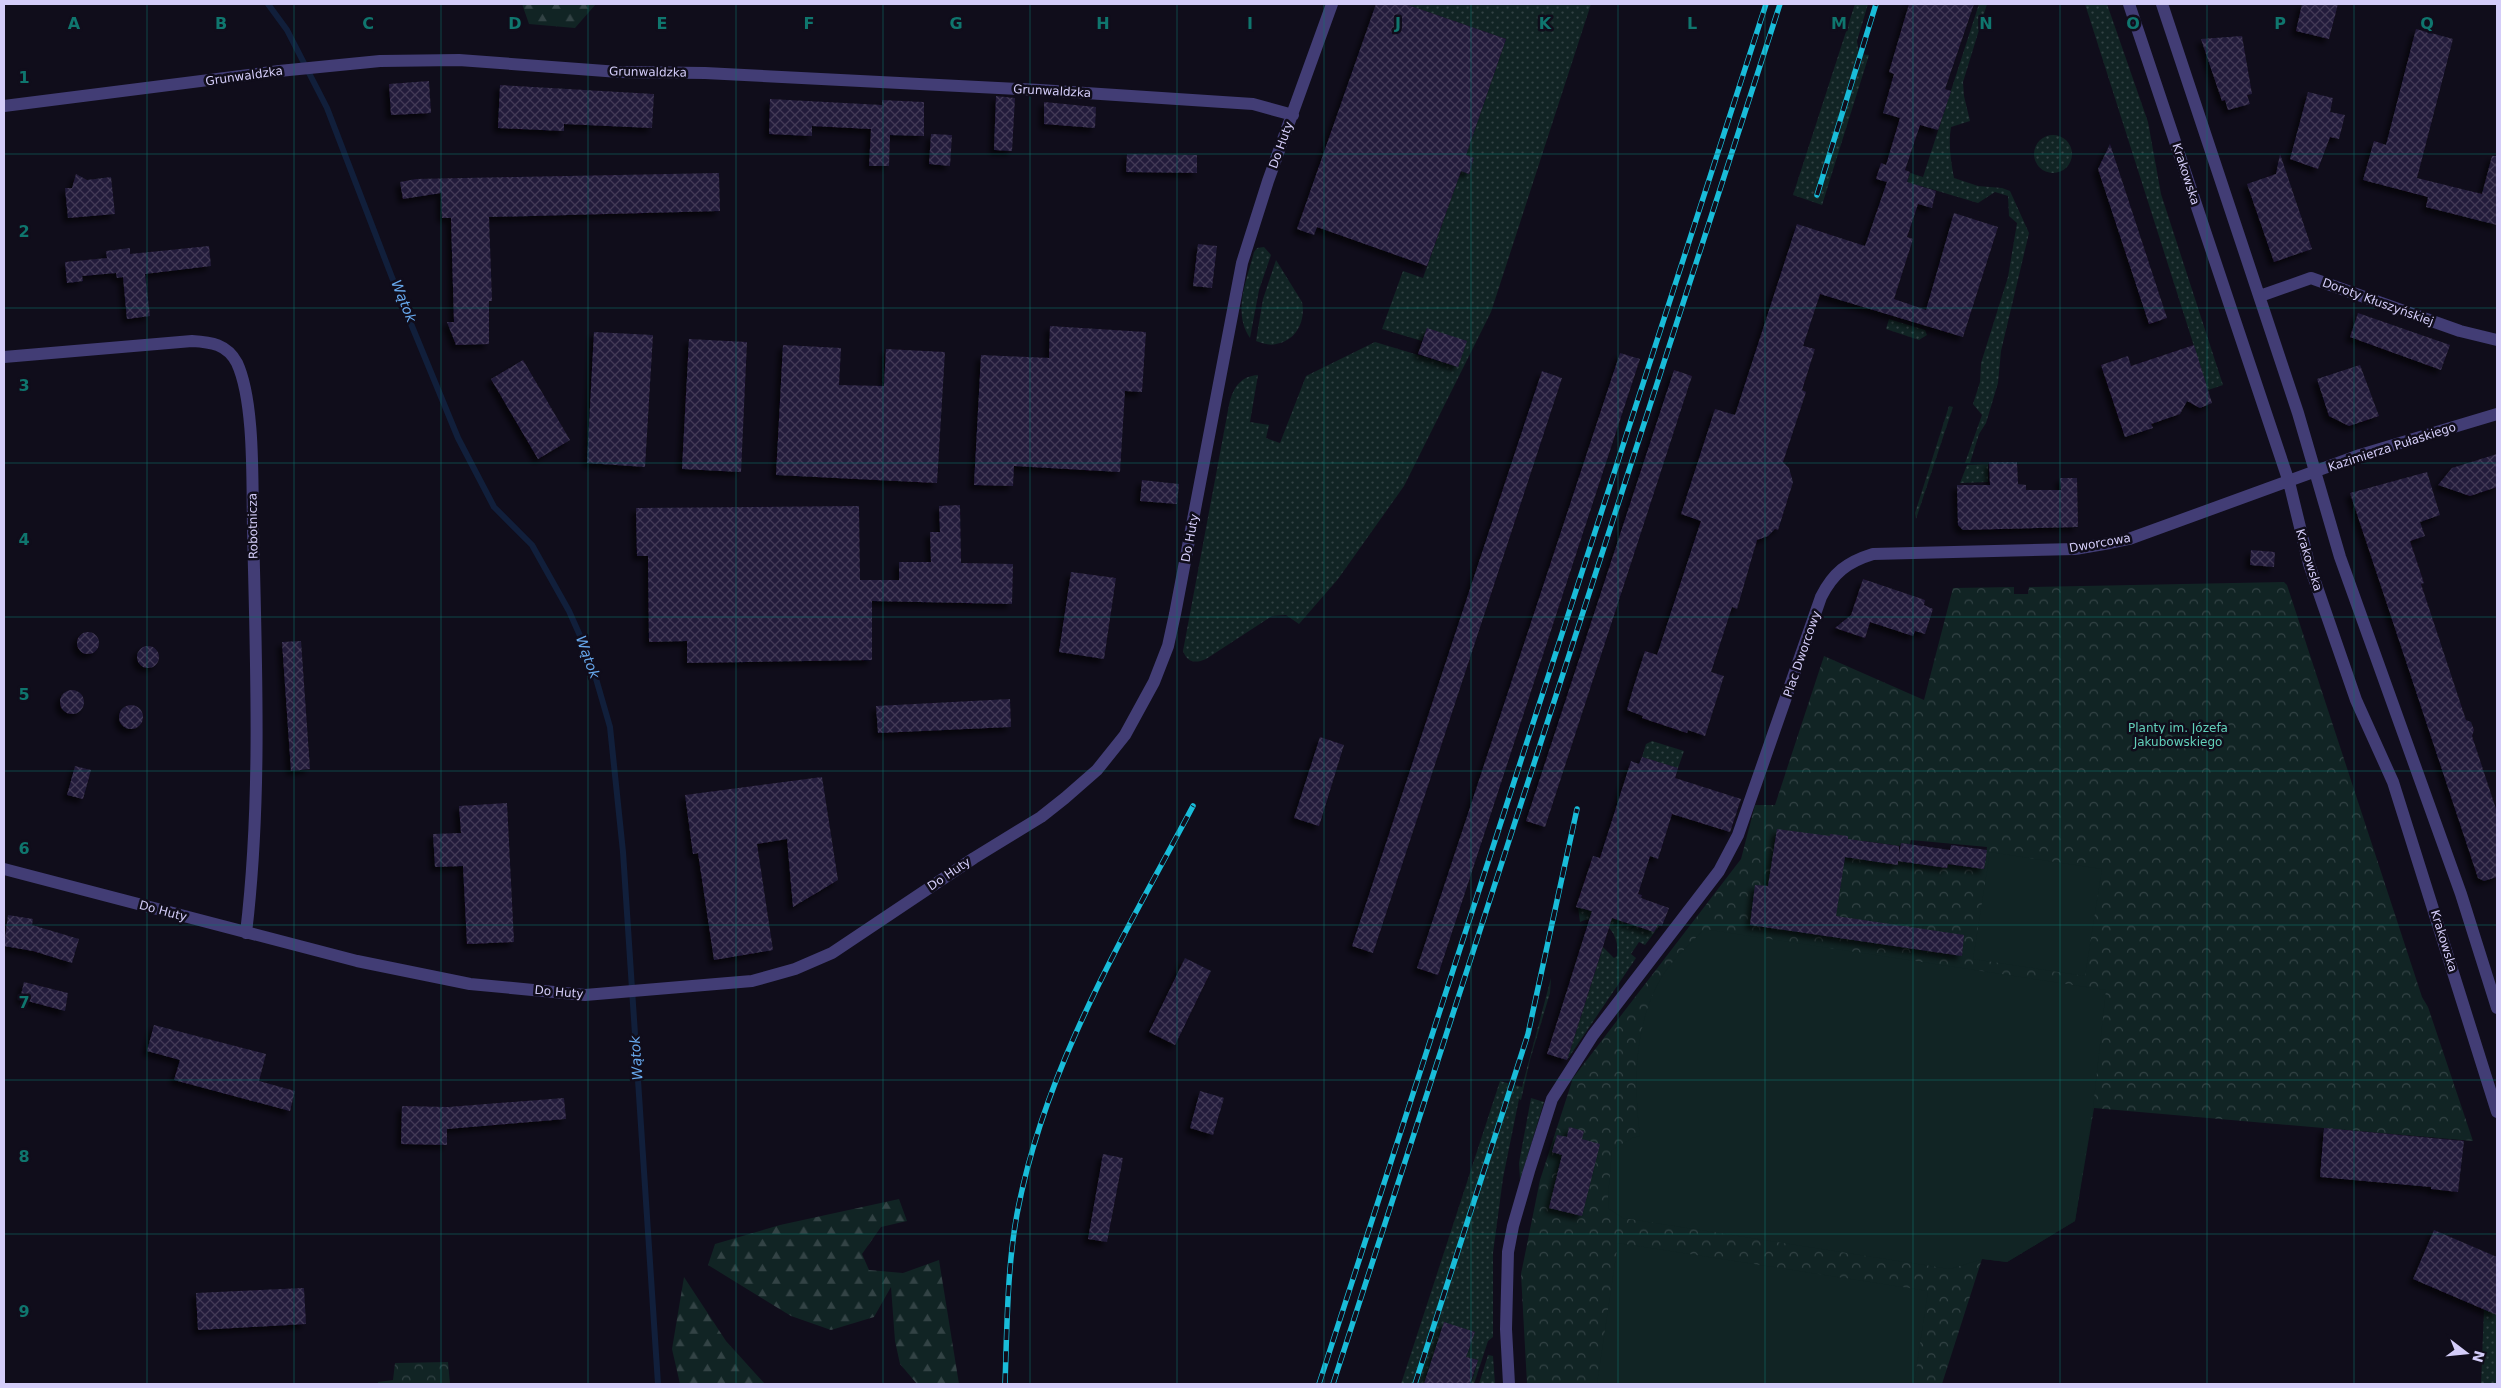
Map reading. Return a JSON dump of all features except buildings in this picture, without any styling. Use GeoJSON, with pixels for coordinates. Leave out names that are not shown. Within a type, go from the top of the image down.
{"type":"FeatureCollection","features":[{"type":"Feature","properties":{"kind":"street","name":"Do Huty"},"geometry":{"type":"LineString","coordinates":[[4,869],[357,962],[470,984],[585,995],[752,981],[795,969],[832,953],[974,858],[1047,812],[1097,770],[1125,735],[1154,682],[1168,646],[1242,263],[1268,181],[1332,4]]}},
{"type":"Feature","properties":{"kind":"street","name":"Krakowska"},"geometry":{"type":"LineString","coordinates":[[2129,4],[2288,482],[2309,564],[2356,700],[2393,782],[2497,1112]]}},
{"type":"Feature","properties":{"kind":"street"},"geometry":{"type":"LineString","coordinates":[[2162,4],[2260,296],[2340,557],[2460,894],[2497,1008]]}},
{"type":"Feature","properties":{"kind":"street","name":"Grunwaldzka"},"geometry":{"type":"LineString","coordinates":[[4,106],[336,65],[459,60],[618,72],[705,72],[1040,90],[1253,104],[1293,115]]}},
{"type":"Feature","properties":{"kind":"street","name":"Doroty Kłuszyńskiej"},"geometry":{"type":"LineString","coordinates":[[2260,296],[2311,278],[2460,331],[2497,340]]}},
{"type":"Feature","properties":{"kind":"street","name":"Robotnicza"},"geometry":{"type":"LineString","coordinates":[[4,357],[192,341],[220,345],[228,350],[237,364],[246,397],[251,453],[257,684],[252,861],[246,933]]}},
{"type":"Feature","properties":{"kind":"street","name":"Kazimierza Pułaskiego"},"geometry":{"type":"LineString","coordinates":[[2288,482],[2360,455],[2497,414]]}},
{"type":"Feature","properties":{"kind":"street","name":"Dworcowa"},"geometry":{"type":"LineString","coordinates":[[1902,552],[2038,551],[2075,549],[2101,545],[2128,539],[2288,482]]}},
{"type":"Feature","properties":{"kind":"street","name":"Plac Dworcowy"},"geometry":{"type":"LineString","coordinates":[[1509,1384],[1506,1320],[1508,1252],[1513,1226],[1552,1099],[1593,1035],[1726,861],[1738,835],[1769,752],[1821,597],[1828,582],[1838,570],[1850,562],[1873,554],[1902,552]]}},
{"type":"Feature","properties":{"kind":"green space"},"geometry":{"type":"Polygon","coordinates":[[[522,4],[596,4],[575,28],[529,24],[522,4]]]}},
{"type":"Feature","properties":{"kind":"green space"},"geometry":{"type":"Polygon","coordinates":[[[1405,4],[1591,4],[1491,312],[1404,486],[1338,579],[1299,624],[1286,615],[1272,616],[1206,659],[1192,661],[1187,658],[1183,651],[1229,405],[1238,384],[1246,378],[1258,375],[1250,422],[1269,425],[1266,438],[1280,443],[1306,376],[1375,342],[1458,367],[1466,342],[1427,328],[1422,341],[1382,329],[1403,271],[1423,278],[1461,171],[1469,174],[1474,158],[1466,155],[1506,39],[1405,4]]]}},
{"type":"Feature","properties":{"kind":"green space"},"geometry":{"type":"Polygon","coordinates":[[[1855,4],[1868,4],[1857,41],[1859,54],[1869,55],[1822,205],[1793,195],[1855,4]]]}},
{"type":"Feature","properties":{"kind":"green space"},"geometry":{"type":"Polygon","coordinates":[[[1979,4],[1987,4],[1963,82],[1970,121],[1951,127],[1950,133],[1954,178],[1978,186],[2002,188],[2010,191],[2029,233],[2001,351],[1998,383],[1986,423],[1979,434],[1970,463],[1965,463],[1982,415],[1973,404],[1980,382],[1981,363],[2008,277],[2017,223],[2009,216],[2008,196],[1995,192],[1978,203],[1921,186],[1911,213],[1879,203],[1898,185],[1906,187],[1910,173],[1923,177],[1979,4]]]}},
{"type":"Feature","properties":{"kind":"green space"},"geometry":{"type":"Polygon","coordinates":[[[2085,4],[2107,4],[2148,122],[2161,194],[2223,385],[2208,390],[2085,4]]]}},
{"type":"Feature","properties":{"kind":"green space"},"geometry":{"type":"Polygon","coordinates":[[[2053,135],[2067,140],[2072,154],[2067,168],[2053,173],[2039,168],[2034,154],[2039,140],[2053,135]]]}},
{"type":"Feature","properties":{"kind":"green space"},"geometry":{"type":"Polygon","coordinates":[[[1264,247],[1271,255],[1259,290],[1250,338],[1242,318],[1243,296],[1254,252],[1257,248],[1264,247]]]}},
{"type":"Feature","properties":{"kind":"green space"},"geometry":{"type":"Polygon","coordinates":[[[1276,260],[1302,302],[1303,309],[1301,323],[1294,334],[1283,342],[1271,345],[1256,341],[1263,299],[1276,260]]]}},
{"type":"Feature","properties":{"kind":"green space"},"geometry":{"type":"Polygon","coordinates":[[[1889,319],[1925,330],[1927,335],[1919,340],[1886,329],[1889,319]]]}},
{"type":"Feature","properties":{"kind":"green space"},"geometry":{"type":"Polygon","coordinates":[[[1949,406],[1953,407],[1916,519],[1915,513],[1949,406]]]}},
{"type":"Feature","properties":{"kind":"green space"},"geometry":{"type":"Polygon","coordinates":[[[1988,464],[1988,482],[1960,483],[1967,465],[1988,464]]]}},
{"type":"Feature","properties":{"kind":"green space","name":"Planty im. Józefa Jakubowskiego"},"geometry":{"type":"Polygon","coordinates":[[[2284,582],[2287,585],[2422,997],[2428,1007],[2473,1141],[2094,1108],[2075,1221],[2007,1262],[1982,1259],[1942,1384],[1527,1384],[1521,1274],[1540,1180],[1573,1078],[1741,859],[1755,805],[1775,805],[1824,656],[1924,700],[1953,588],[2014,587],[2014,594],[2028,594],[2029,587],[2284,582]],[[1911,840],[1910,844],[1901,843],[1900,846],[1864,841],[1898,864],[1898,861],[1947,868],[1948,864],[1984,869],[1987,847],[1911,840]]]}},
{"type":"Feature","properties":{"kind":"green space"},"geometry":{"type":"Polygon","coordinates":[[[1652,741],[1684,751],[1678,768],[1642,757],[1646,744],[1652,741]]]}},
{"type":"Feature","properties":{"kind":"green space"},"geometry":{"type":"Polygon","coordinates":[[[1990,852],[2102,869],[2085,976],[1973,959],[1990,852]]]}},
{"type":"Feature","properties":{"kind":"green space"},"geometry":{"type":"Polygon","coordinates":[[[1578,907],[1628,923],[1630,917],[1660,925],[1645,945],[1639,942],[1631,954],[1636,958],[1567,1060],[1603,947],[1614,958],[1617,956],[1616,940],[1613,933],[1608,927],[1596,920],[1580,922],[1578,907]]]}},
{"type":"Feature","properties":{"kind":"green space"},"geometry":{"type":"Polygon","coordinates":[[[1704,929],[2106,990],[2093,1108],[2075,1221],[2007,1262],[1983,1259],[1950,1269],[1623,1218],[1609,1209],[1608,1197],[1612,1150],[1632,1138],[1640,1136],[1637,1094],[1638,1051],[1647,1010],[1665,972],[1704,929]]]}},
{"type":"Feature","properties":{"kind":"green space"},"geometry":{"type":"Polygon","coordinates":[[[1551,978],[1550,993],[1530,1060],[1521,1100],[1519,1099],[1503,1178],[1493,1253],[1493,1337],[1488,1341],[1474,1384],[1471,1384],[1478,1360],[1466,1357],[1474,1332],[1444,1323],[1425,1384],[1401,1384],[1500,1081],[1522,1087],[1551,978]]]}},
{"type":"Feature","properties":{"kind":"green space"},"geometry":{"type":"Polygon","coordinates":[[[1531,1098],[1544,1102],[1520,1180],[1519,1163],[1531,1098]]]}},
{"type":"Feature","properties":{"kind":"green space"},"geometry":{"type":"Polygon","coordinates":[[[899,1199],[907,1221],[881,1227],[862,1254],[869,1270],[903,1273],[939,1260],[959,1384],[917,1384],[900,1364],[895,1341],[891,1287],[874,1317],[831,1330],[791,1316],[708,1265],[715,1244],[780,1225],[899,1199]]]}},
{"type":"Feature","properties":{"kind":"green space"},"geometry":{"type":"Polygon","coordinates":[[[1618,1243],[1928,1291],[1914,1384],[1597,1384],[1618,1243]]]}},
{"type":"Feature","properties":{"kind":"green space"},"geometry":{"type":"Polygon","coordinates":[[[684,1277],[726,1341],[765,1384],[680,1384],[672,1349],[684,1277]]]}},
{"type":"Feature","properties":{"kind":"green space"},"geometry":{"type":"Polygon","coordinates":[[[2484,1309],[2497,1315],[2497,1384],[2481,1384],[2484,1309]]]}},
{"type":"Feature","properties":{"kind":"green space"},"geometry":{"type":"Polygon","coordinates":[[[1488,1355],[1493,1356],[1495,1384],[1479,1384],[1488,1355]]]}},
{"type":"Feature","properties":{"kind":"green space"},"geometry":{"type":"Polygon","coordinates":[[[448,1362],[450,1384],[378,1384],[378,1382],[393,1380],[395,1363],[448,1362]]]}},
{"type":"Feature","properties":{"kind":"waterway","name":"Wątok"},"geometry":{"type":"LineString","coordinates":[[268,4],[287,30],[327,108],[393,280],[458,438],[494,507],[532,545],[569,611],[590,658],[610,727],[623,852],[658,1384]]}},
{"type":"Feature","properties":{"kind":"railway"},"geometry":{"type":"LineString","coordinates":[[1319,1384],[1766,4]]}},
{"type":"Feature","properties":{"kind":"railway"},"geometry":{"type":"LineString","coordinates":[[1333,1384],[1780,4]]}},
{"type":"Feature","properties":{"kind":"railway"},"geometry":{"type":"LineString","coordinates":[[1817,195],[1876,4]]}},
{"type":"Feature","properties":{"kind":"railway"},"geometry":{"type":"LineString","coordinates":[[1005,1384],[1011,1256],[1017,1214],[1030,1159],[1046,1106],[1089,1004],[1193,806]]}},
{"type":"Feature","properties":{"kind":"railway"},"geometry":{"type":"LineString","coordinates":[[1415,1384],[1528,1034],[1577,809]]}}]}
